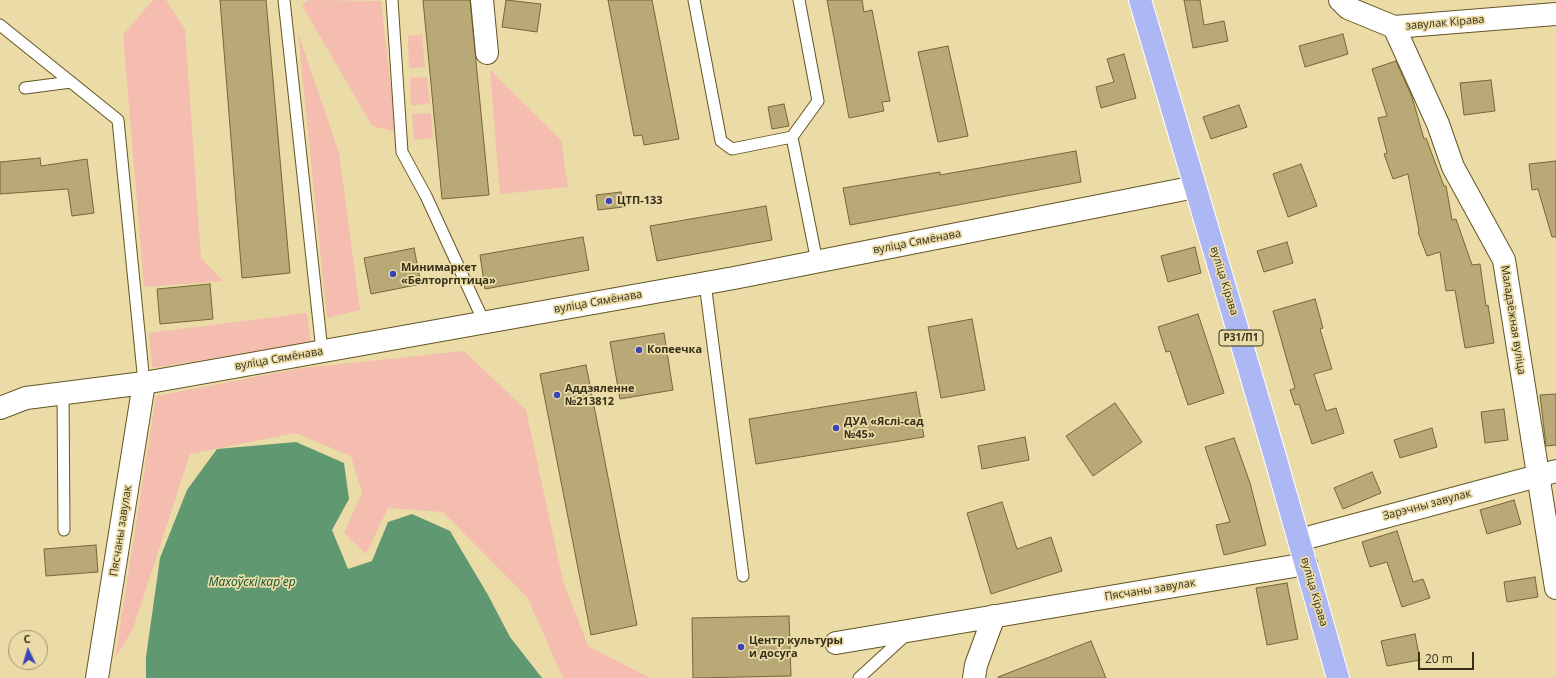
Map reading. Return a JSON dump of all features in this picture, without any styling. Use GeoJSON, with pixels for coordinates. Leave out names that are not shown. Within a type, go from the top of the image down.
{"type":"FeatureCollection","features":[{"type":"Feature","properties":{"kind":"main road","name":"вуліца Кірава"},"geometry":{"type":"LineString","coordinates":[[1140,0],[1299,540],[1338,678]]}},
{"type":"Feature","properties":{"kind":"street"},"geometry":{"type":"LineString","coordinates":[[482,0],[487,53]]}},
{"type":"Feature","properties":{"kind":"street","name":"завулак Кірава"},"geometry":{"type":"LineString","coordinates":[[1340,0],[1348,8],[1394,27],[1556,14]]}},
{"type":"Feature","properties":{"kind":"street","name":"Маладзёжная вуліца"},"geometry":{"type":"LineString","coordinates":[[1394,27],[1438,124],[1453,167],[1504,260],[1547,474],[1556,588]]}},
{"type":"Feature","properties":{"kind":"street","name":"вуліца Сямёнава"},"geometry":{"type":"LineString","coordinates":[[0,408],[26,398],[144,383],[705,283],[1195,187]]}},
{"type":"Feature","properties":{"kind":"street","name":"Пясчаны завулак"},"geometry":{"type":"LineString","coordinates":[[97,678],[144,383]]}},
{"type":"Feature","properties":{"kind":"street","name":"Зарэчны завулак"},"geometry":{"type":"LineString","coordinates":[[1299,540],[1547,474]]}},
{"type":"Feature","properties":{"kind":"street","name":"Пясчаны завулак"},"geometry":{"type":"LineString","coordinates":[[836,643],[1306,564]]}},
{"type":"Feature","properties":{"kind":"street"},"geometry":{"type":"LineString","coordinates":[[974,678],[976,665],[994,616]]}},
{"type":"Feature","properties":{"kind":"lane"},"geometry":{"type":"LineString","coordinates":[[284,0],[322,351]]}},
{"type":"Feature","properties":{"kind":"lane"},"geometry":{"type":"LineString","coordinates":[[392,0],[402,152],[426,196],[484,322]]}},
{"type":"Feature","properties":{"kind":"lane"},"geometry":{"type":"LineString","coordinates":[[694,0],[721,141],[732,149],[792,137],[818,101],[799,0]]}},
{"type":"Feature","properties":{"kind":"lane"},"geometry":{"type":"LineString","coordinates":[[0,25],[118,120],[144,383]]}},
{"type":"Feature","properties":{"kind":"lane"},"geometry":{"type":"LineString","coordinates":[[25,88],[70,82]]}},
{"type":"Feature","properties":{"kind":"lane"},"geometry":{"type":"LineString","coordinates":[[792,137],[817,262]]}},
{"type":"Feature","properties":{"kind":"lane"},"geometry":{"type":"LineString","coordinates":[[705,283],[743,576]]}},
{"type":"Feature","properties":{"kind":"lane"},"geometry":{"type":"LineString","coordinates":[[64,393],[64,530]]}},
{"type":"Feature","properties":{"kind":"lane"},"geometry":{"type":"LineString","coordinates":[[859,678],[911,630]]}},
{"type":"Feature","properties":{"kind":"shaded area"},"geometry":{"type":"Polygon","coordinates":[[[153,0],[166,0],[185,29],[201,258],[223,281],[144,287],[123,35],[153,0]]]}},
{"type":"Feature","properties":{"kind":"shaded area"},"geometry":{"type":"Polygon","coordinates":[[[308,0],[381,1],[396,132],[372,126],[302,5],[308,0]]]}},
{"type":"Feature","properties":{"kind":"shaded area"},"geometry":{"type":"Polygon","coordinates":[[[298,33],[339,153],[360,310],[327,318],[298,33]]]}},
{"type":"Feature","properties":{"kind":"shaded area"},"geometry":{"type":"Polygon","coordinates":[[[422,34],[425,67],[409,68],[408,36],[422,34]]]}},
{"type":"Feature","properties":{"kind":"shaded area"},"geometry":{"type":"Polygon","coordinates":[[[490,70],[561,140],[568,187],[500,194],[490,70]]]}},
{"type":"Feature","properties":{"kind":"shaded area"},"geometry":{"type":"Polygon","coordinates":[[[427,77],[430,103],[411,106],[410,78],[427,77]]]}},
{"type":"Feature","properties":{"kind":"shaded area"},"geometry":{"type":"Polygon","coordinates":[[[431,113],[433,138],[414,140],[412,114],[431,113]]]}},
{"type":"Feature","properties":{"kind":"shaded area"},"geometry":{"type":"Polygon","coordinates":[[[307,313],[311,343],[152,368],[149,333],[307,313]]]}},
{"type":"Feature","properties":{"kind":"shaded area"},"geometry":{"type":"Polygon","coordinates":[[[464,351],[526,410],[563,581],[588,646],[650,678],[563,678],[527,597],[443,512],[388,508],[366,554],[344,533],[362,493],[351,456],[295,433],[190,454],[133,629],[115,658],[156,396],[302,368],[464,351]]]}},
{"type":"Feature","properties":{"kind":"water","name":"Махоўскі кар'ер"},"geometry":{"type":"Polygon","coordinates":[[[296,442],[344,463],[349,499],[332,530],[348,569],[372,561],[388,522],[412,514],[450,531],[488,595],[510,637],[542,678],[146,678],[146,657],[160,558],[187,490],[217,449],[296,442]]]}},
{"type":"Feature","properties":{"kind":"building"},"geometry":{"type":"Polygon","coordinates":[[[220,0],[266,0],[290,273],[242,278],[220,0]]]}},
{"type":"Feature","properties":{"kind":"building"},"geometry":{"type":"Polygon","coordinates":[[[423,0],[470,0],[489,195],[442,199],[423,0]]]}},
{"type":"Feature","properties":{"kind":"building"},"geometry":{"type":"Polygon","coordinates":[[[506,0],[541,4],[537,32],[502,27],[506,0]]]}},
{"type":"Feature","properties":{"kind":"building"},"geometry":{"type":"Polygon","coordinates":[[[608,0],[652,0],[679,139],[644,145],[642,135],[634,136],[608,0]]]}},
{"type":"Feature","properties":{"kind":"building"},"geometry":{"type":"Polygon","coordinates":[[[827,0],[862,0],[864,12],[872,10],[890,101],[882,102],[884,111],[849,118],[827,0]]]}},
{"type":"Feature","properties":{"kind":"building"},"geometry":{"type":"Polygon","coordinates":[[[1184,0],[1200,0],[1204,25],[1224,21],[1228,41],[1193,48],[1184,0]]]}},
{"type":"Feature","properties":{"kind":"building"},"geometry":{"type":"Polygon","coordinates":[[[1343,34],[1348,54],[1305,67],[1299,46],[1343,34]]]}},
{"type":"Feature","properties":{"kind":"building"},"geometry":{"type":"Polygon","coordinates":[[[948,46],[968,136],[938,142],[918,52],[948,46]]]}},
{"type":"Feature","properties":{"kind":"building"},"geometry":{"type":"Polygon","coordinates":[[[1124,54],[1136,98],[1101,108],[1096,87],[1114,82],[1107,59],[1124,54]]]}},
{"type":"Feature","properties":{"kind":"building"},"geometry":{"type":"Polygon","coordinates":[[[1396,61],[1412,97],[1424,139],[1426,138],[1444,186],[1446,186],[1452,220],[1456,219],[1472,265],[1480,264],[1486,306],[1488,305],[1494,343],[1465,348],[1455,290],[1446,291],[1440,252],[1427,256],[1418,232],[1408,174],[1393,179],[1384,154],[1387,153],[1378,118],[1387,116],[1372,69],[1396,61]]]}},
{"type":"Feature","properties":{"kind":"building"},"geometry":{"type":"Polygon","coordinates":[[[1491,80],[1495,111],[1464,115],[1460,83],[1491,80]]]}},
{"type":"Feature","properties":{"kind":"building"},"geometry":{"type":"Polygon","coordinates":[[[784,104],[789,126],[772,129],[768,107],[784,104]]]}},
{"type":"Feature","properties":{"kind":"building"},"geometry":{"type":"Polygon","coordinates":[[[1239,105],[1247,127],[1211,139],[1203,117],[1239,105]]]}},
{"type":"Feature","properties":{"kind":"building"},"geometry":{"type":"Polygon","coordinates":[[[1076,151],[1081,182],[850,225],[843,188],[940,172],[940,175],[1076,151]]]}},
{"type":"Feature","properties":{"kind":"building"},"geometry":{"type":"Polygon","coordinates":[[[40,158],[41,166],[87,159],[94,213],[72,216],[68,189],[0,194],[0,162],[40,158]]]}},
{"type":"Feature","properties":{"kind":"building"},"geometry":{"type":"Polygon","coordinates":[[[1556,161],[1556,237],[1552,237],[1538,189],[1532,190],[1529,164],[1556,161]]]}},
{"type":"Feature","properties":{"kind":"building"},"geometry":{"type":"Polygon","coordinates":[[[1301,164],[1317,206],[1288,217],[1273,174],[1301,164]]]}},
{"type":"Feature","properties":{"kind":"building","name":"ЦТП-133"},"geometry":{"type":"Polygon","coordinates":[[[621,192],[623,207],[598,210],[596,195],[621,192]]]}},
{"type":"Feature","properties":{"kind":"building"},"geometry":{"type":"Polygon","coordinates":[[[766,206],[772,240],[657,261],[650,226],[766,206]]]}},
{"type":"Feature","properties":{"kind":"building"},"geometry":{"type":"Polygon","coordinates":[[[583,237],[589,270],[485,289],[480,255],[583,237]]]}},
{"type":"Feature","properties":{"kind":"building"},"geometry":{"type":"Polygon","coordinates":[[[1287,242],[1293,263],[1264,272],[1257,251],[1287,242]]]}},
{"type":"Feature","properties":{"kind":"building"},"geometry":{"type":"Polygon","coordinates":[[[1195,247],[1201,273],[1168,282],[1161,256],[1195,247]]]}},
{"type":"Feature","properties":{"kind":"building"},"geometry":{"type":"Polygon","coordinates":[[[414,248],[421,284],[371,294],[364,258],[414,248]]]}},
{"type":"Feature","properties":{"kind":"building"},"geometry":{"type":"Polygon","coordinates":[[[210,284],[213,319],[160,324],[157,289],[210,284]]]}},
{"type":"Feature","properties":{"kind":"building"},"geometry":{"type":"Polygon","coordinates":[[[1315,299],[1323,328],[1320,329],[1332,369],[1314,374],[1326,411],[1336,408],[1344,433],[1312,444],[1299,404],[1295,405],[1290,390],[1295,388],[1273,311],[1315,299]]]}},
{"type":"Feature","properties":{"kind":"building"},"geometry":{"type":"Polygon","coordinates":[[[1198,314],[1224,393],[1188,405],[1170,351],[1166,352],[1158,327],[1198,314]]]}},
{"type":"Feature","properties":{"kind":"building"},"geometry":{"type":"Polygon","coordinates":[[[972,319],[985,390],[941,398],[928,327],[972,319]]]}},
{"type":"Feature","properties":{"kind":"building"},"geometry":{"type":"Polygon","coordinates":[[[664,333],[673,390],[620,399],[610,342],[664,333]]]}},
{"type":"Feature","properties":{"kind":"building"},"geometry":{"type":"Polygon","coordinates":[[[586,365],[637,625],[591,635],[540,374],[586,365]]]}},
{"type":"Feature","properties":{"kind":"building","name":"ДУА «Яслі-сад №45»"},"geometry":{"type":"Polygon","coordinates":[[[916,392],[924,437],[756,464],[749,419],[916,392]]]}},
{"type":"Feature","properties":{"kind":"building"},"geometry":{"type":"Polygon","coordinates":[[[1556,394],[1556,445],[1546,446],[1540,395],[1556,394]]]}},
{"type":"Feature","properties":{"kind":"building"},"geometry":{"type":"Polygon","coordinates":[[[1115,403],[1142,442],[1093,476],[1066,436],[1115,403]]]}},
{"type":"Feature","properties":{"kind":"building"},"geometry":{"type":"Polygon","coordinates":[[[1504,409],[1508,440],[1485,443],[1481,412],[1504,409]]]}},
{"type":"Feature","properties":{"kind":"building"},"geometry":{"type":"Polygon","coordinates":[[[1432,428],[1437,447],[1400,458],[1394,440],[1432,428]]]}},
{"type":"Feature","properties":{"kind":"building"},"geometry":{"type":"Polygon","coordinates":[[[1025,437],[1029,460],[982,469],[978,446],[1025,437]]]}},
{"type":"Feature","properties":{"kind":"building"},"geometry":{"type":"Polygon","coordinates":[[[1234,438],[1250,483],[1266,545],[1224,555],[1216,525],[1230,522],[1205,447],[1234,438]]]}},
{"type":"Feature","properties":{"kind":"building"},"geometry":{"type":"Polygon","coordinates":[[[1372,472],[1381,493],[1343,509],[1334,488],[1372,472]]]}},
{"type":"Feature","properties":{"kind":"building"},"geometry":{"type":"Polygon","coordinates":[[[1514,500],[1521,524],[1487,534],[1480,510],[1514,500]]]}},
{"type":"Feature","properties":{"kind":"building"},"geometry":{"type":"Polygon","coordinates":[[[1002,502],[1017,549],[1051,537],[1062,571],[991,594],[967,513],[1002,502]]]}},
{"type":"Feature","properties":{"kind":"building"},"geometry":{"type":"Polygon","coordinates":[[[1397,531],[1413,582],[1423,579],[1430,598],[1402,607],[1387,562],[1370,567],[1362,542],[1397,531]]]}},
{"type":"Feature","properties":{"kind":"building"},"geometry":{"type":"Polygon","coordinates":[[[96,545],[98,572],[46,576],[44,549],[96,545]]]}},
{"type":"Feature","properties":{"kind":"building"},"geometry":{"type":"Polygon","coordinates":[[[1535,577],[1538,597],[1507,602],[1504,582],[1535,577]]]}},
{"type":"Feature","properties":{"kind":"building"},"geometry":{"type":"Polygon","coordinates":[[[1287,583],[1298,639],[1267,645],[1256,588],[1287,583]]]}},
{"type":"Feature","properties":{"kind":"building","name":"Центр культуры и досуга"},"geometry":{"type":"Polygon","coordinates":[[[789,616],[791,676],[693,678],[692,618],[789,616]]]}},
{"type":"Feature","properties":{"kind":"building"},"geometry":{"type":"Polygon","coordinates":[[[1415,634],[1420,660],[1387,666],[1381,641],[1415,634]]]}},
{"type":"Feature","properties":{"kind":"building"},"geometry":{"type":"Polygon","coordinates":[[[1091,641],[1106,678],[998,678],[998,677],[1091,641]]]}},
{"type":"Feature","properties":{"kind":"place","name":"ЦТП-133"},"geometry":{"type":"Point","coordinates":[609,201]}},
{"type":"Feature","properties":{"kind":"place","name":"Минимаркет «Белторгптица»"},"geometry":{"type":"Point","coordinates":[393,274]}},
{"type":"Feature","properties":{"kind":"place","name":"Копеечка"},"geometry":{"type":"Point","coordinates":[639,350]}},
{"type":"Feature","properties":{"kind":"place","name":"Аддзяленне №213812"},"geometry":{"type":"Point","coordinates":[557,395]}},
{"type":"Feature","properties":{"kind":"place","name":"ДУА «Яслі-сад №45»"},"geometry":{"type":"Point","coordinates":[836,428]}},
{"type":"Feature","properties":{"kind":"place","name":"Центр культуры и досуга"},"geometry":{"type":"Point","coordinates":[741,647]}}]}
